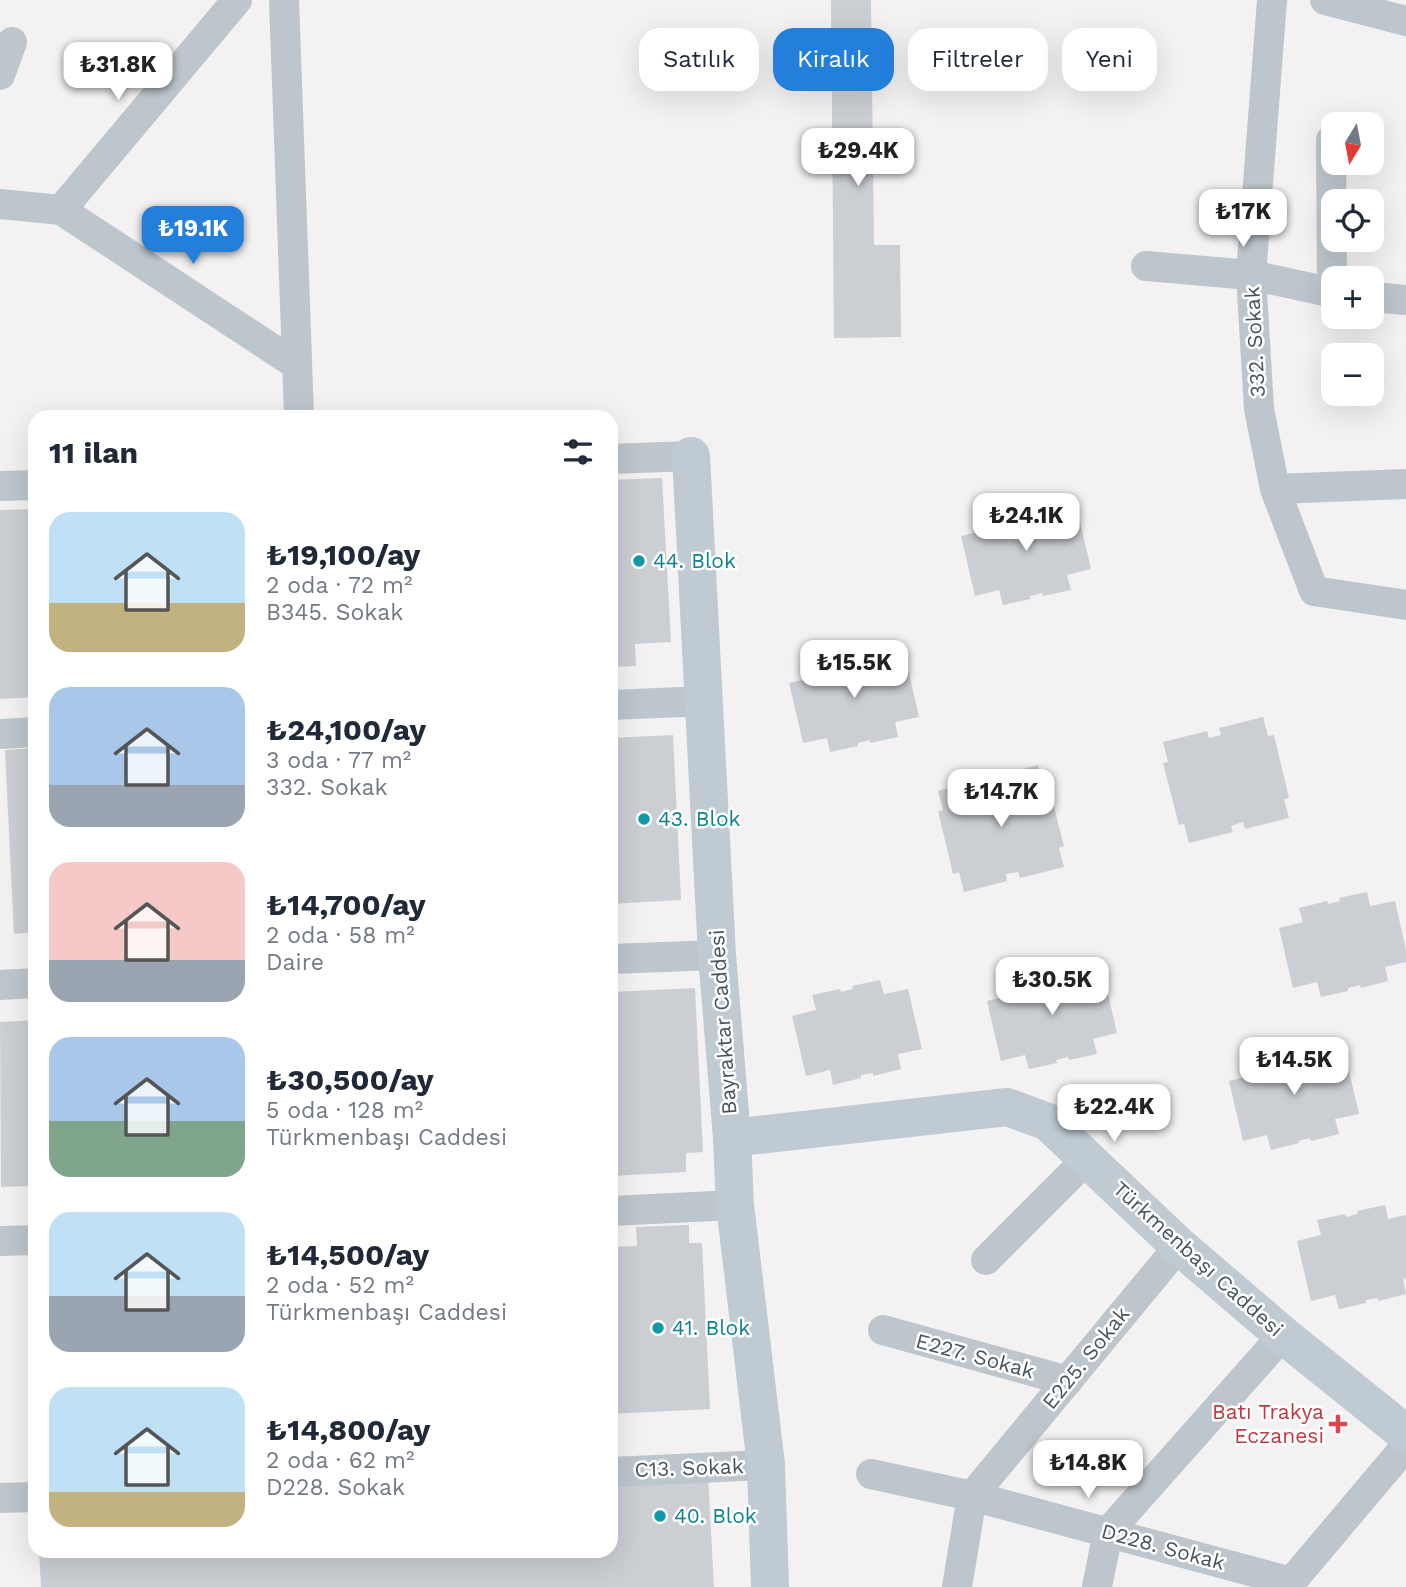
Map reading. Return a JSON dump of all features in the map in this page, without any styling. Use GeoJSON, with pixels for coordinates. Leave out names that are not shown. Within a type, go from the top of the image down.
{"type":"FeatureCollection","features":[{"type":"Feature","properties":{"kind":"main road","name":"Bayraktar Caddesi"},"geometry":{"type":"LineString","coordinates":[[691,456],[718,955],[735,1205],[766,1465],[770,1587]]}},
{"type":"Feature","properties":{"kind":"main road","name":"Türkmenbaşı Caddesi"},"geometry":{"type":"LineString","coordinates":[[732,1138],[1007,1107],[1048,1122],[1179,1246],[1283,1335],[1406,1434]]}},
{"type":"Feature","properties":{"kind":"street"},"geometry":{"type":"LineString","coordinates":[[61,210],[237,0]]}},
{"type":"Feature","properties":{"kind":"street"},"geometry":{"type":"LineString","coordinates":[[284,0],[299,410]]}},
{"type":"Feature","properties":{"kind":"street","name":"332. Sokak"},"geometry":{"type":"LineString","coordinates":[[1272,0],[1251,275],[1259,409],[1275,489],[1314,592],[1406,605]]}},
{"type":"Feature","properties":{"kind":"street"},"geometry":{"type":"LineString","coordinates":[[1334,1],[1406,21]]}},
{"type":"Feature","properties":{"kind":"street"},"geometry":{"type":"LineString","coordinates":[[0,75],[12,42]]}},
{"type":"Feature","properties":{"kind":"street"},"geometry":{"type":"LineString","coordinates":[[1331,175],[1333,266]]}},
{"type":"Feature","properties":{"kind":"street"},"geometry":{"type":"LineString","coordinates":[[0,204],[61,210],[297,365]]}},
{"type":"Feature","properties":{"kind":"street"},"geometry":{"type":"LineString","coordinates":[[1146,266],[1251,275],[1321,290]]}},
{"type":"Feature","properties":{"kind":"street"},"geometry":{"type":"LineString","coordinates":[[1384,298],[1406,300]]}},
{"type":"Feature","properties":{"kind":"street"},"geometry":{"type":"LineString","coordinates":[[618,459],[691,456]]}},
{"type":"Feature","properties":{"kind":"street"},"geometry":{"type":"LineString","coordinates":[[1275,489],[1406,484]]}},
{"type":"Feature","properties":{"kind":"street"},"geometry":{"type":"LineString","coordinates":[[0,486],[28,485]]}},
{"type":"Feature","properties":{"kind":"street"},"geometry":{"type":"LineString","coordinates":[[618,705],[704,701]]}},
{"type":"Feature","properties":{"kind":"street"},"geometry":{"type":"LineString","coordinates":[[0,734],[28,732]]}},
{"type":"Feature","properties":{"kind":"street"},"geometry":{"type":"LineString","coordinates":[[618,959],[718,955]]}},
{"type":"Feature","properties":{"kind":"street"},"geometry":{"type":"LineString","coordinates":[[0,985],[28,983]]}},
{"type":"Feature","properties":{"kind":"street"},"geometry":{"type":"LineString","coordinates":[[986,1260],[1087,1159]]}},
{"type":"Feature","properties":{"kind":"street"},"geometry":{"type":"LineString","coordinates":[[618,1211],[735,1205]]}},
{"type":"Feature","properties":{"kind":"street"},"geometry":{"type":"LineString","coordinates":[[0,1241],[28,1240]]}},
{"type":"Feature","properties":{"kind":"street","name":"E225. Sokak"},"geometry":{"type":"LineString","coordinates":[[972,1496],[1179,1246]]}},
{"type":"Feature","properties":{"kind":"street","name":"E227. Sokak"},"geometry":{"type":"LineString","coordinates":[[883,1330],[1068,1381]]}},
{"type":"Feature","properties":{"kind":"street"},"geometry":{"type":"LineString","coordinates":[[1097,1587],[1108,1532],[1283,1335]]}},
{"type":"Feature","properties":{"kind":"street"},"geometry":{"type":"LineString","coordinates":[[1289,1584],[1406,1447]]}},
{"type":"Feature","properties":{"kind":"street","name":"C13. Sokak"},"geometry":{"type":"LineString","coordinates":[[618,1472],[766,1465]]}},
{"type":"Feature","properties":{"kind":"street","name":"D228. Sokak"},"geometry":{"type":"LineString","coordinates":[[871,1474],[972,1496],[1289,1584]]}},
{"type":"Feature","properties":{"kind":"street"},"geometry":{"type":"LineString","coordinates":[[957,1587],[972,1496]]}},
{"type":"Feature","properties":{"kind":"street"},"geometry":{"type":"LineString","coordinates":[[0,1498],[28,1497]]}},
{"type":"Feature","properties":{"kind":"building"},"geometry":{"type":"Polygon","coordinates":[[[831,0],[871,0],[871,28],[831,28],[831,0]]]}},
{"type":"Feature","properties":{"kind":"building"},"geometry":{"type":"Polygon","coordinates":[[[832,91],[872,91],[874,245],[900,245],[901,337],[834,338],[832,91]]]}},
{"type":"Feature","properties":{"kind":"building","name":"44. Blok"},"geometry":{"type":"Polygon","coordinates":[[[662,478],[671,642],[635,644],[636,666],[618,667],[618,480],[662,478]]]}},
{"type":"Feature","properties":{"kind":"building"},"geometry":{"type":"Polygon","coordinates":[[[1049,500],[1053,515],[1077,509],[1091,569],[1067,575],[1071,590],[1043,596],[1042,593],[1030,596],[1031,599],[1003,605],[999,590],[975,596],[961,536],[985,530],[982,516],[1009,509],[1010,513],[1022,510],[1021,507],[1049,500]]]}},
{"type":"Feature","properties":{"kind":"building"},"geometry":{"type":"Polygon","coordinates":[[[28,509],[28,697],[0,699],[0,510],[28,509]]]}},
{"type":"Feature","properties":{"kind":"building"},"geometry":{"type":"Polygon","coordinates":[[[877,647],[880,662],[905,656],[919,717],[895,722],[898,737],[870,743],[870,740],[858,743],[858,746],[830,752],[827,738],[803,743],[789,683],[813,678],[809,663],[837,657],[838,660],[850,656],[849,654],[877,647]]]}},
{"type":"Feature","properties":{"kind":"building"},"geometry":{"type":"Polygon","coordinates":[[[1263,717],[1268,736],[1274,735],[1289,798],[1284,799],[1289,818],[1245,829],[1243,822],[1231,826],[1233,832],[1189,843],[1184,824],[1179,825],[1163,763],[1168,762],[1163,742],[1207,731],[1209,738],[1221,735],[1219,728],[1263,717]]]}},
{"type":"Feature","properties":{"kind":"building","name":"43. Blok"},"geometry":{"type":"Polygon","coordinates":[[[673,735],[681,900],[618,904],[618,738],[673,735]]]}},
{"type":"Feature","properties":{"kind":"building"},"geometry":{"type":"Polygon","coordinates":[[[28,748],[28,933],[14,934],[5,750],[28,748]]]}},
{"type":"Feature","properties":{"kind":"building"},"geometry":{"type":"Polygon","coordinates":[[[1038,765],[1043,785],[1048,784],[1064,846],[1059,848],[1064,867],[1020,878],[1018,872],[1006,874],[1007,881],[964,892],[959,872],[953,874],[938,811],[943,810],[938,791],[982,780],[984,786],[996,783],[994,777],[1038,765]]]}},
{"type":"Feature","properties":{"kind":"building"},"geometry":{"type":"Polygon","coordinates":[[[1367,892],[1370,906],[1395,901],[1406,950],[1406,962],[1385,967],[1388,981],[1361,988],[1360,985],[1348,988],[1348,991],[1321,997],[1317,982],[1293,988],[1279,928],[1303,922],[1299,908],[1327,901],[1328,904],[1340,901],[1339,898],[1367,892]]]}},
{"type":"Feature","properties":{"kind":"building"},"geometry":{"type":"Polygon","coordinates":[[[1076,964],[1079,979],[1103,973],[1117,1033],[1093,1039],[1097,1054],[1069,1060],[1068,1057],[1056,1060],[1057,1063],[1029,1069],[1025,1055],[1001,1061],[987,1001],[1011,995],[1008,980],[1036,973],[1036,976],[1049,974],[1048,971],[1076,964]]]}},
{"type":"Feature","properties":{"kind":"building"},"geometry":{"type":"Polygon","coordinates":[[[880,980],[884,994],[908,989],[922,1049],[898,1054],[901,1069],[873,1076],[873,1073],[861,1075],[861,1078],[833,1085],[830,1070],[806,1076],[792,1016],[816,1010],[812,995],[840,989],[841,992],[853,989],[852,986],[880,980]]]}},
{"type":"Feature","properties":{"kind":"building"},"geometry":{"type":"Polygon","coordinates":[[[695,988],[703,1152],[686,1153],[686,1172],[618,1176],[618,992],[695,988]]]}},
{"type":"Feature","properties":{"kind":"building"},"geometry":{"type":"Polygon","coordinates":[[[28,1020],[28,1186],[1,1187],[0,1022],[28,1020]]]}},
{"type":"Feature","properties":{"kind":"building"},"geometry":{"type":"Polygon","coordinates":[[[1317,1045],[1321,1059],[1345,1054],[1359,1114],[1335,1119],[1339,1134],[1311,1141],[1310,1138],[1271,1150],[1267,1135],[1243,1141],[1229,1081],[1253,1075],[1250,1061],[1277,1054],[1278,1057],[1290,1054],[1290,1051],[1317,1045]]]}},
{"type":"Feature","properties":{"kind":"building"},"geometry":{"type":"Polygon","coordinates":[[[1385,1205],[1388,1219],[1406,1215],[1406,1278],[1403,1279],[1406,1294],[1378,1301],[1378,1298],[1366,1300],[1366,1303],[1339,1309],[1335,1295],[1311,1301],[1297,1241],[1321,1235],[1317,1220],[1345,1214],[1346,1217],[1358,1214],[1357,1211],[1385,1205]]]}},
{"type":"Feature","properties":{"kind":"building","name":"41. Blok"},"geometry":{"type":"Polygon","coordinates":[[[689,1225],[689,1243],[702,1243],[710,1409],[618,1414],[618,1247],[637,1246],[636,1227],[689,1225]]]}},
{"type":"Feature","properties":{"kind":"building","name":"40. Blok"},"geometry":{"type":"Polygon","coordinates":[[[708,1476],[714,1587],[41,1587],[39,1558],[618,1558],[618,1481],[708,1476]]]}},
{"type":"Feature","properties":{"kind":"place","name":"44. Blok"},"geometry":{"type":"Point","coordinates":[639,561]}},
{"type":"Feature","properties":{"kind":"place","name":"43. Blok"},"geometry":{"type":"Point","coordinates":[644,819]}},
{"type":"Feature","properties":{"kind":"place","name":"41. Blok"},"geometry":{"type":"Point","coordinates":[658,1328]}},
{"type":"Feature","properties":{"kind":"place","name":"Batı Trakya Eczanesi"},"geometry":{"type":"Point","coordinates":[1338,1424]}},
{"type":"Feature","properties":{"kind":"place","name":"40. Blok"},"geometry":{"type":"Point","coordinates":[660,1516]}}]}
